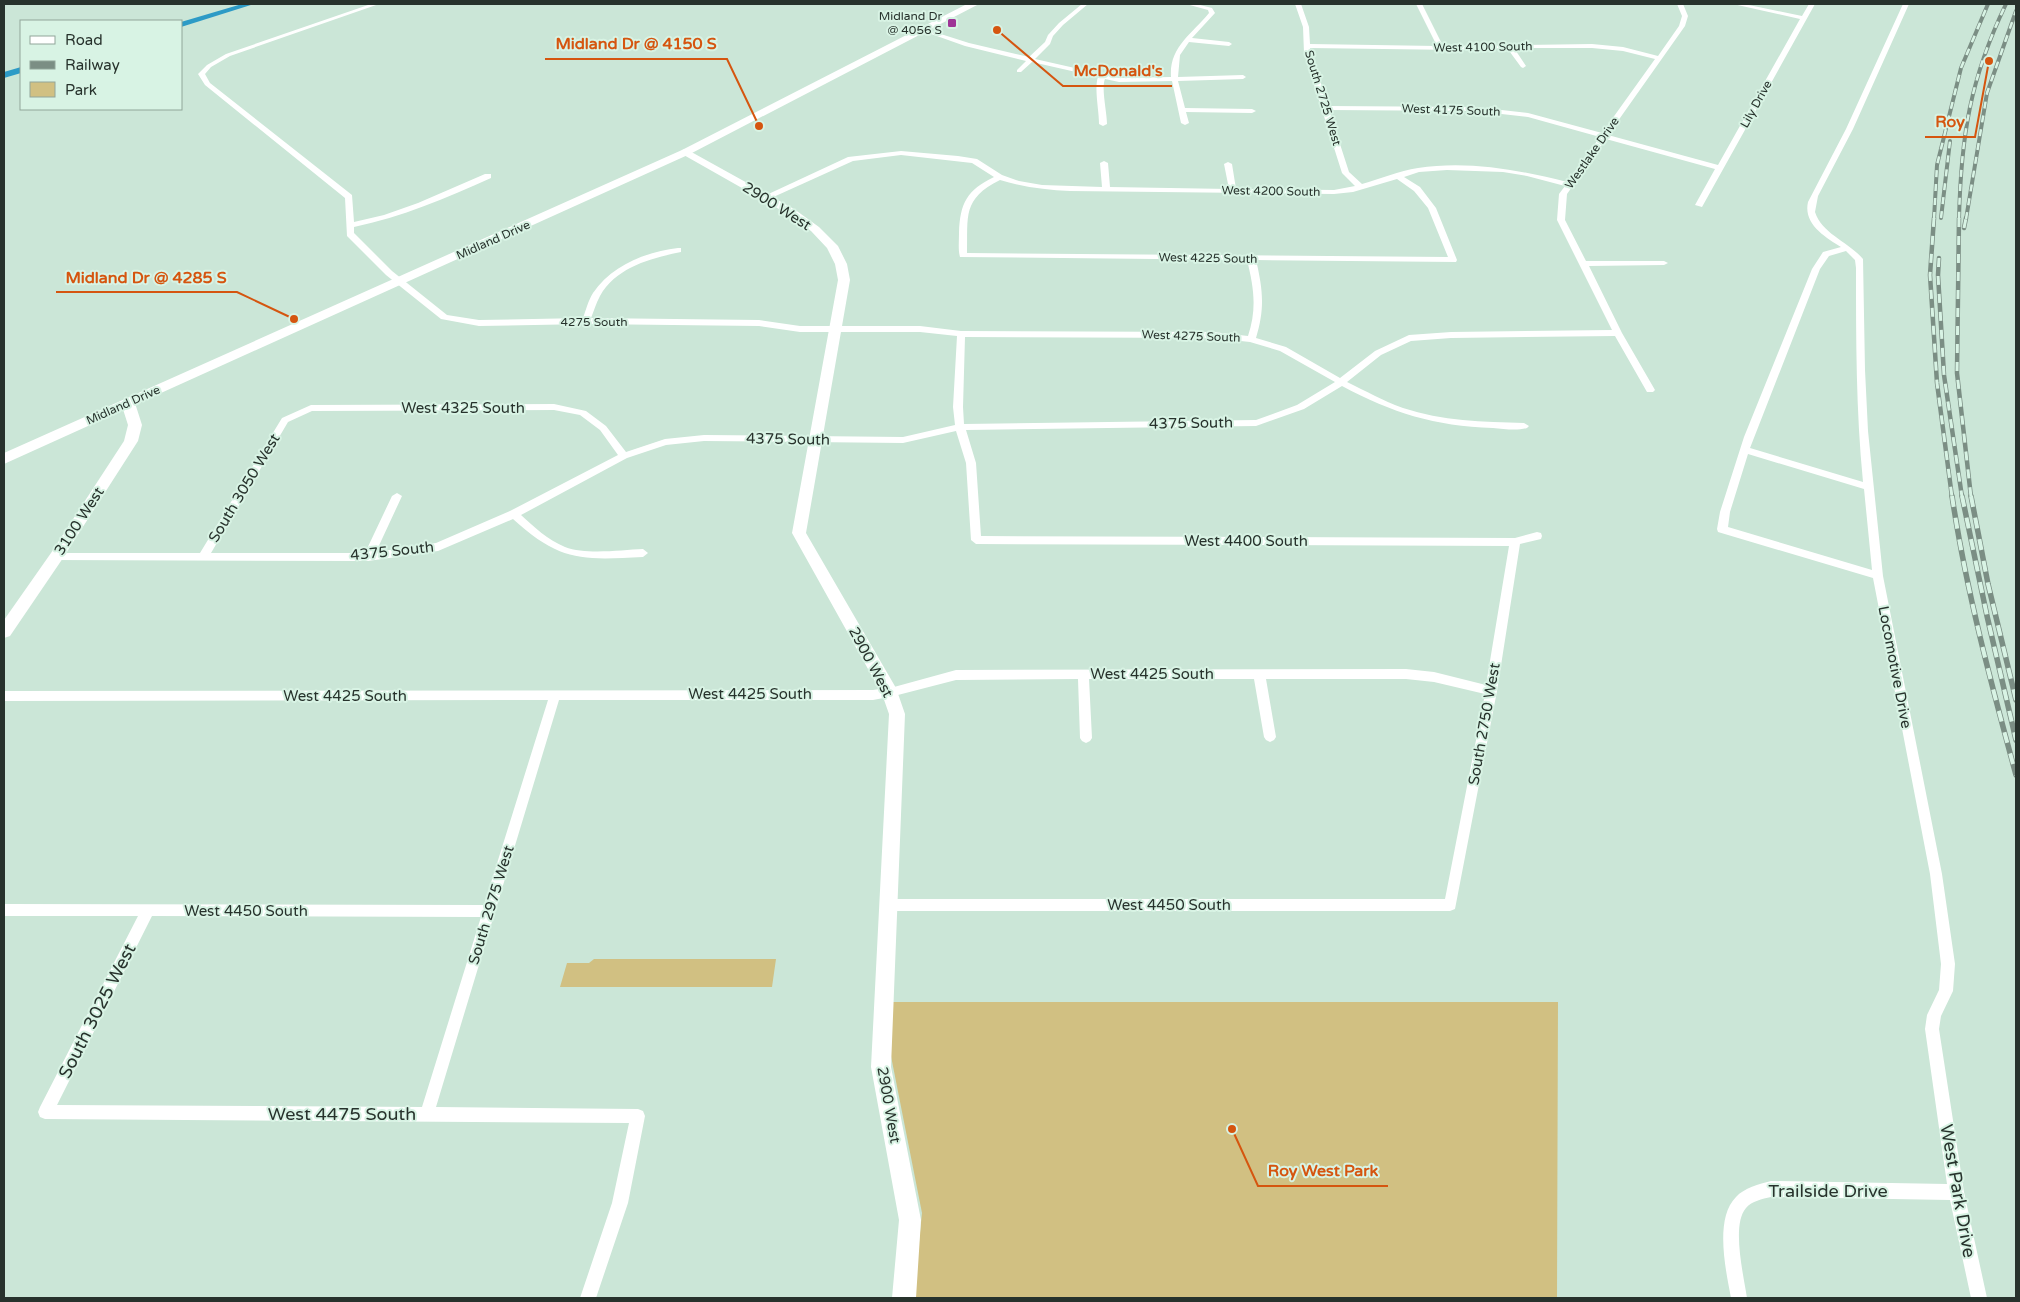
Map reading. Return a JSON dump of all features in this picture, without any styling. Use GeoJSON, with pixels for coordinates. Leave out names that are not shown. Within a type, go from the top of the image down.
{"type":"FeatureCollection","features":[{"type":"Feature","properties":{"kind":"main road","name":"Midland Drive"},"geometry":{"type":"LineString","coordinates":[[4,459],[686,152],[974,4]]}},
{"type":"Feature","properties":{"kind":"street"},"geometry":{"type":"LineString","coordinates":[[376,4],[228,56],[209,66],[201,74],[207,84],[311,164],[349,197],[350,225],[382,219],[409,210],[488,176]]}},
{"type":"Feature","properties":{"kind":"street"},"geometry":{"type":"LineString","coordinates":[[1019,71],[1048,43],[1050,36],[1061,24],[1085,4]]}},
{"type":"Feature","properties":{"kind":"street"},"geometry":{"type":"LineString","coordinates":[[1184,123],[1173,78],[1180,48],[1212,12],[1210,9],[1189,4]]}},
{"type":"Feature","properties":{"kind":"street","name":"South 2725 West"},"geometry":{"type":"LineString","coordinates":[[1298,4],[1306,27],[1306,46],[1346,173],[1361,187]]}},
{"type":"Feature","properties":{"kind":"street"},"geometry":{"type":"LineString","coordinates":[[1419,4],[1441,48]]}},
{"type":"Feature","properties":{"kind":"street","name":"Westlake Drive"},"geometry":{"type":"LineString","coordinates":[[1650,390],[1618,333],[1561,220],[1563,194],[1682,26],[1685,16],[1680,4]]}},
{"type":"Feature","properties":{"kind":"street"},"geometry":{"type":"LineString","coordinates":[[1736,4],[1804,18]]}},
{"type":"Feature","properties":{"kind":"street","name":"Lily Drive"},"geometry":{"type":"LineString","coordinates":[[1699,205],[1812,4]]}},
{"type":"Feature","properties":{"kind":"street"},"geometry":{"type":"LineString","coordinates":[[1848,248],[1820,228],[1814,220],[1811,204],[1830,170],[1906,4]]}},
{"type":"Feature","properties":{"kind":"street"},"geometry":{"type":"LineString","coordinates":[[923,30],[967,45],[1102,77],[1132,81],[1173,78],[1243,77]]}},
{"type":"Feature","properties":{"kind":"street"},"geometry":{"type":"LineString","coordinates":[[1188,40],[1229,44]]}},
{"type":"Feature","properties":{"kind":"street","name":"West 4100 South"},"geometry":{"type":"LineString","coordinates":[[1306,46],[1441,48],[1592,46],[1623,50],[1659,58]]}},
{"type":"Feature","properties":{"kind":"street"},"geometry":{"type":"LineString","coordinates":[[1509,46],[1524,66]]}},
{"type":"Feature","properties":{"kind":"street"},"geometry":{"type":"LineString","coordinates":[[1102,77],[1099,85],[1104,106],[1103,124]]}},
{"type":"Feature","properties":{"kind":"street","name":"West 4175 South"},"geometry":{"type":"LineString","coordinates":[[1325,108],[1475,109],[1528,115],[1720,168]]}},
{"type":"Feature","properties":{"kind":"street"},"geometry":{"type":"LineString","coordinates":[[1182,110],[1252,111]]}},
{"type":"Feature","properties":{"kind":"street","name":"2900 West"},"geometry":{"type":"LineString","coordinates":[[686,152],[766,197],[815,229],[832,246],[841,264],[844,280],[814,439],[799,533],[890,693],[897,714],[881,1067],[910,1220],[904,1298]]}},
{"type":"Feature","properties":{"kind":"street","name":"West 4200 South"},"geometry":{"type":"LineString","coordinates":[[766,197],[851,159],[901,153],[946,156],[974,161],[999,177],[1042,187],[1334,192],[1361,187],[1418,170],[1447,168],[1503,170],[1528,174],[1569,185]]}},
{"type":"Feature","properties":{"kind":"street"},"geometry":{"type":"LineString","coordinates":[[974,161],[984,157]]}},
{"type":"Feature","properties":{"kind":"street"},"geometry":{"type":"LineString","coordinates":[[1104,163],[1106,189]]}},
{"type":"Feature","properties":{"kind":"street"},"geometry":{"type":"LineString","coordinates":[[1228,164],[1233,191]]}},
{"type":"Feature","properties":{"kind":"street","name":"West 4225 South"},"geometry":{"type":"LineString","coordinates":[[999,177],[971,196],[966,208],[963,255],[1454,260],[1432,208],[1417,189],[1398,176]]}},
{"type":"Feature","properties":{"kind":"street","name":"4275 South"},"geometry":{"type":"LineString","coordinates":[[350,225],[350,234],[370,257],[444,317],[479,323],[759,323],[800,329]]}},
{"type":"Feature","properties":{"kind":"street"},"geometry":{"type":"LineString","coordinates":[[1848,248],[1830,252],[1820,260],[1745,450],[1725,512],[1722,529],[1878,576]]}},
{"type":"Feature","properties":{"kind":"street","name":"Locomotive Drive"},"geometry":{"type":"LineString","coordinates":[[1848,248],[1859,259],[1860,268],[1860,370],[1863,432],[1878,576],[1936,874],[1948,964],[1946,991],[1934,1014],[1932,1029],[1940,1084]]}},
{"type":"Feature","properties":{"kind":"street"},"geometry":{"type":"LineString","coordinates":[[586,322],[599,291],[611,278],[641,259],[658,252],[678,250]]}},
{"type":"Feature","properties":{"kind":"street"},"geometry":{"type":"LineString","coordinates":[[1251,258],[1260,299],[1258,318],[1251,339]]}},
{"type":"Feature","properties":{"kind":"street"},"geometry":{"type":"LineString","coordinates":[[1583,264],[1664,263]]}},
{"type":"Feature","properties":{"kind":"street","name":"West 4275 South"},"geometry":{"type":"LineString","coordinates":[[800,329],[920,329],[961,334],[1212,335],[1251,339],[1283,349],[1341,382]]}},
{"type":"Feature","properties":{"kind":"street"},"geometry":{"type":"LineString","coordinates":[[1524,426],[1475,425],[1428,418],[1383,403],[1341,382],[1378,353],[1409,338],[1451,335],[1618,333]]}},
{"type":"Feature","properties":{"kind":"street"},"geometry":{"type":"LineString","coordinates":[[960,427],[958,407],[961,334]]}},
{"type":"Feature","properties":{"kind":"street","name":"4375 South"},"geometry":{"type":"LineString","coordinates":[[56,557],[368,557],[438,547],[514,514],[624,456],[665,442],[704,438],[903,440],[960,427],[1256,422],[1285,415],[1306,405],[1341,382]]}},
{"type":"Feature","properties":{"kind":"street","name":"3100 West"},"geometry":{"type":"LineString","coordinates":[[4,632],[56,557],[131,441],[135,425],[128,403]]}},
{"type":"Feature","properties":{"kind":"street","name":"West 4325 South"},"geometry":{"type":"LineString","coordinates":[[285,420],[311,408],[554,407],[583,413],[603,428],[624,456]]}},
{"type":"Feature","properties":{"kind":"street","name":"South 3050 West"},"geometry":{"type":"LineString","coordinates":[[203,557],[285,420]]}},
{"type":"Feature","properties":{"kind":"street","name":"West 4400 South"},"geometry":{"type":"LineString","coordinates":[[960,427],[971,462],[976,540],[1515,542],[1537,536]]}},
{"type":"Feature","properties":{"kind":"street"},"geometry":{"type":"LineString","coordinates":[[1745,450],[1869,487]]}},
{"type":"Feature","properties":{"kind":"street"},"geometry":{"type":"LineString","coordinates":[[368,557],[397,496]]}},
{"type":"Feature","properties":{"kind":"street"},"geometry":{"type":"LineString","coordinates":[[514,514],[543,539],[562,550],[597,554],[643,554]]}},
{"type":"Feature","properties":{"kind":"street","name":"South 2750 West"},"geometry":{"type":"LineString","coordinates":[[1450,906],[1491,691],[1515,542]]}},
{"type":"Feature","properties":{"kind":"street","name":"West 4425 South"},"geometry":{"type":"LineString","coordinates":[[4,696],[873,695],[890,693],[956,674],[1406,674],[1434,677],[1491,691]]}},
{"type":"Feature","properties":{"kind":"street"},"geometry":{"type":"LineString","coordinates":[[1083,674],[1086,738]]}},
{"type":"Feature","properties":{"kind":"street"},"geometry":{"type":"LineString","coordinates":[[1259,674],[1270,737]]}},
{"type":"Feature","properties":{"kind":"street","name":"South 2975 West"},"geometry":{"type":"LineString","coordinates":[[427,1114],[555,695]]}},
{"type":"Feature","properties":{"kind":"street","name":"West 4450 South"},"geometry":{"type":"LineString","coordinates":[[887,906],[1450,906]]}},
{"type":"Feature","properties":{"kind":"street","name":"West 4450 South"},"geometry":{"type":"LineString","coordinates":[[4,910],[489,911]]}},
{"type":"Feature","properties":{"kind":"street","name":"South 3025 West"},"geometry":{"type":"LineString","coordinates":[[46,1112],[148,911]]}},
{"type":"Feature","properties":{"kind":"street","name":"West Park Drive"},"geometry":{"type":"LineString","coordinates":[[1940,1084],[1956,1192],[1978,1298]]}},
{"type":"Feature","properties":{"kind":"street","name":"West 4475 South"},"geometry":{"type":"LineString","coordinates":[[46,1112],[638,1116],[620,1204],[588,1298]]}},
{"type":"Feature","properties":{"kind":"street","name":"Trailside Drive"},"geometry":{"type":"LineString","coordinates":[[1739,1298],[1732,1224],[1739,1204],[1756,1192],[1771,1189],[1956,1192]]}},
{"type":"Feature","properties":{"kind":"green space"},"geometry":{"type":"Polygon","coordinates":[[[594,959],[776,959],[772,987],[560,987],[567,963],[589,963],[594,959]]]}},
{"type":"Feature","properties":{"kind":"green space"},"geometry":{"type":"Polygon","coordinates":[[[892,1002],[1558,1002],[1557,1298],[911,1298],[915,1281],[922,1213],[889,1046],[892,1002]]]}},
{"type":"Feature","properties":{"kind":"waterway"},"geometry":{"type":"LineString","coordinates":[[182,25],[250,4]]}},
{"type":"Feature","properties":{"kind":"waterway"},"geometry":{"type":"LineString","coordinates":[[4,75],[20,70]]}},
{"type":"Feature","properties":{"kind":"railway"},"geometry":{"type":"LineString","coordinates":[[1934,219],[1937,165],[1961,68],[1988,4]]}},
{"type":"Feature","properties":{"kind":"railway"},"geometry":{"type":"LineString","coordinates":[[1959,219],[1962,161],[1970,109],[1984,58],[2006,4]]}},
{"type":"Feature","properties":{"kind":"railway"},"geometry":{"type":"LineString","coordinates":[[1966,219],[1987,93],[2016,11]]}},
{"type":"Feature","properties":{"kind":"railway"},"geometry":{"type":"LineString","coordinates":[[1941,218],[1950,141]]}},
{"type":"Feature","properties":{"kind":"railway"},"geometry":{"type":"LineString","coordinates":[[1934,218],[1930,275],[1937,383],[1952,497]]}},
{"type":"Feature","properties":{"kind":"railway"},"geometry":{"type":"LineString","coordinates":[[1959,218],[1957,373],[1971,497]]}},
{"type":"Feature","properties":{"kind":"railway"},"geometry":{"type":"LineString","coordinates":[[1964,228],[1966,218]]}},
{"type":"Feature","properties":{"kind":"railway"},"geometry":{"type":"LineString","coordinates":[[1939,258],[1938,275],[1944,375],[1962,497]]}},
{"type":"Feature","properties":{"kind":"railway"},"geometry":{"type":"LineString","coordinates":[[1952,496],[1964,566],[1988,671],[2016,775]]}},
{"type":"Feature","properties":{"kind":"railway"},"geometry":{"type":"LineString","coordinates":[[1962,496],[1987,616],[2016,740]]}},
{"type":"Feature","properties":{"kind":"railway"},"geometry":{"type":"LineString","coordinates":[[1971,496],[1988,584],[2016,700]]}},
{"type":"Feature","properties":{"kind":"place","name":"Midland Dr @ 4056 S"},"geometry":{"type":"Point","coordinates":[952,23]}},
{"type":"Feature","properties":{"kind":"place","name":"McDonald's"},"geometry":{"type":"Point","coordinates":[997,30]}},
{"type":"Feature","properties":{"kind":"place","name":"Roy"},"geometry":{"type":"Point","coordinates":[1989,61]}},
{"type":"Feature","properties":{"kind":"place","name":"Midland Dr @ 4150 S"},"geometry":{"type":"Point","coordinates":[759,126]}},
{"type":"Feature","properties":{"kind":"place","name":"Midland Dr @ 4285 S"},"geometry":{"type":"Point","coordinates":[294,319]}},
{"type":"Feature","properties":{"kind":"place","name":"Roy West Park"},"geometry":{"type":"Point","coordinates":[1232,1129]}}]}
